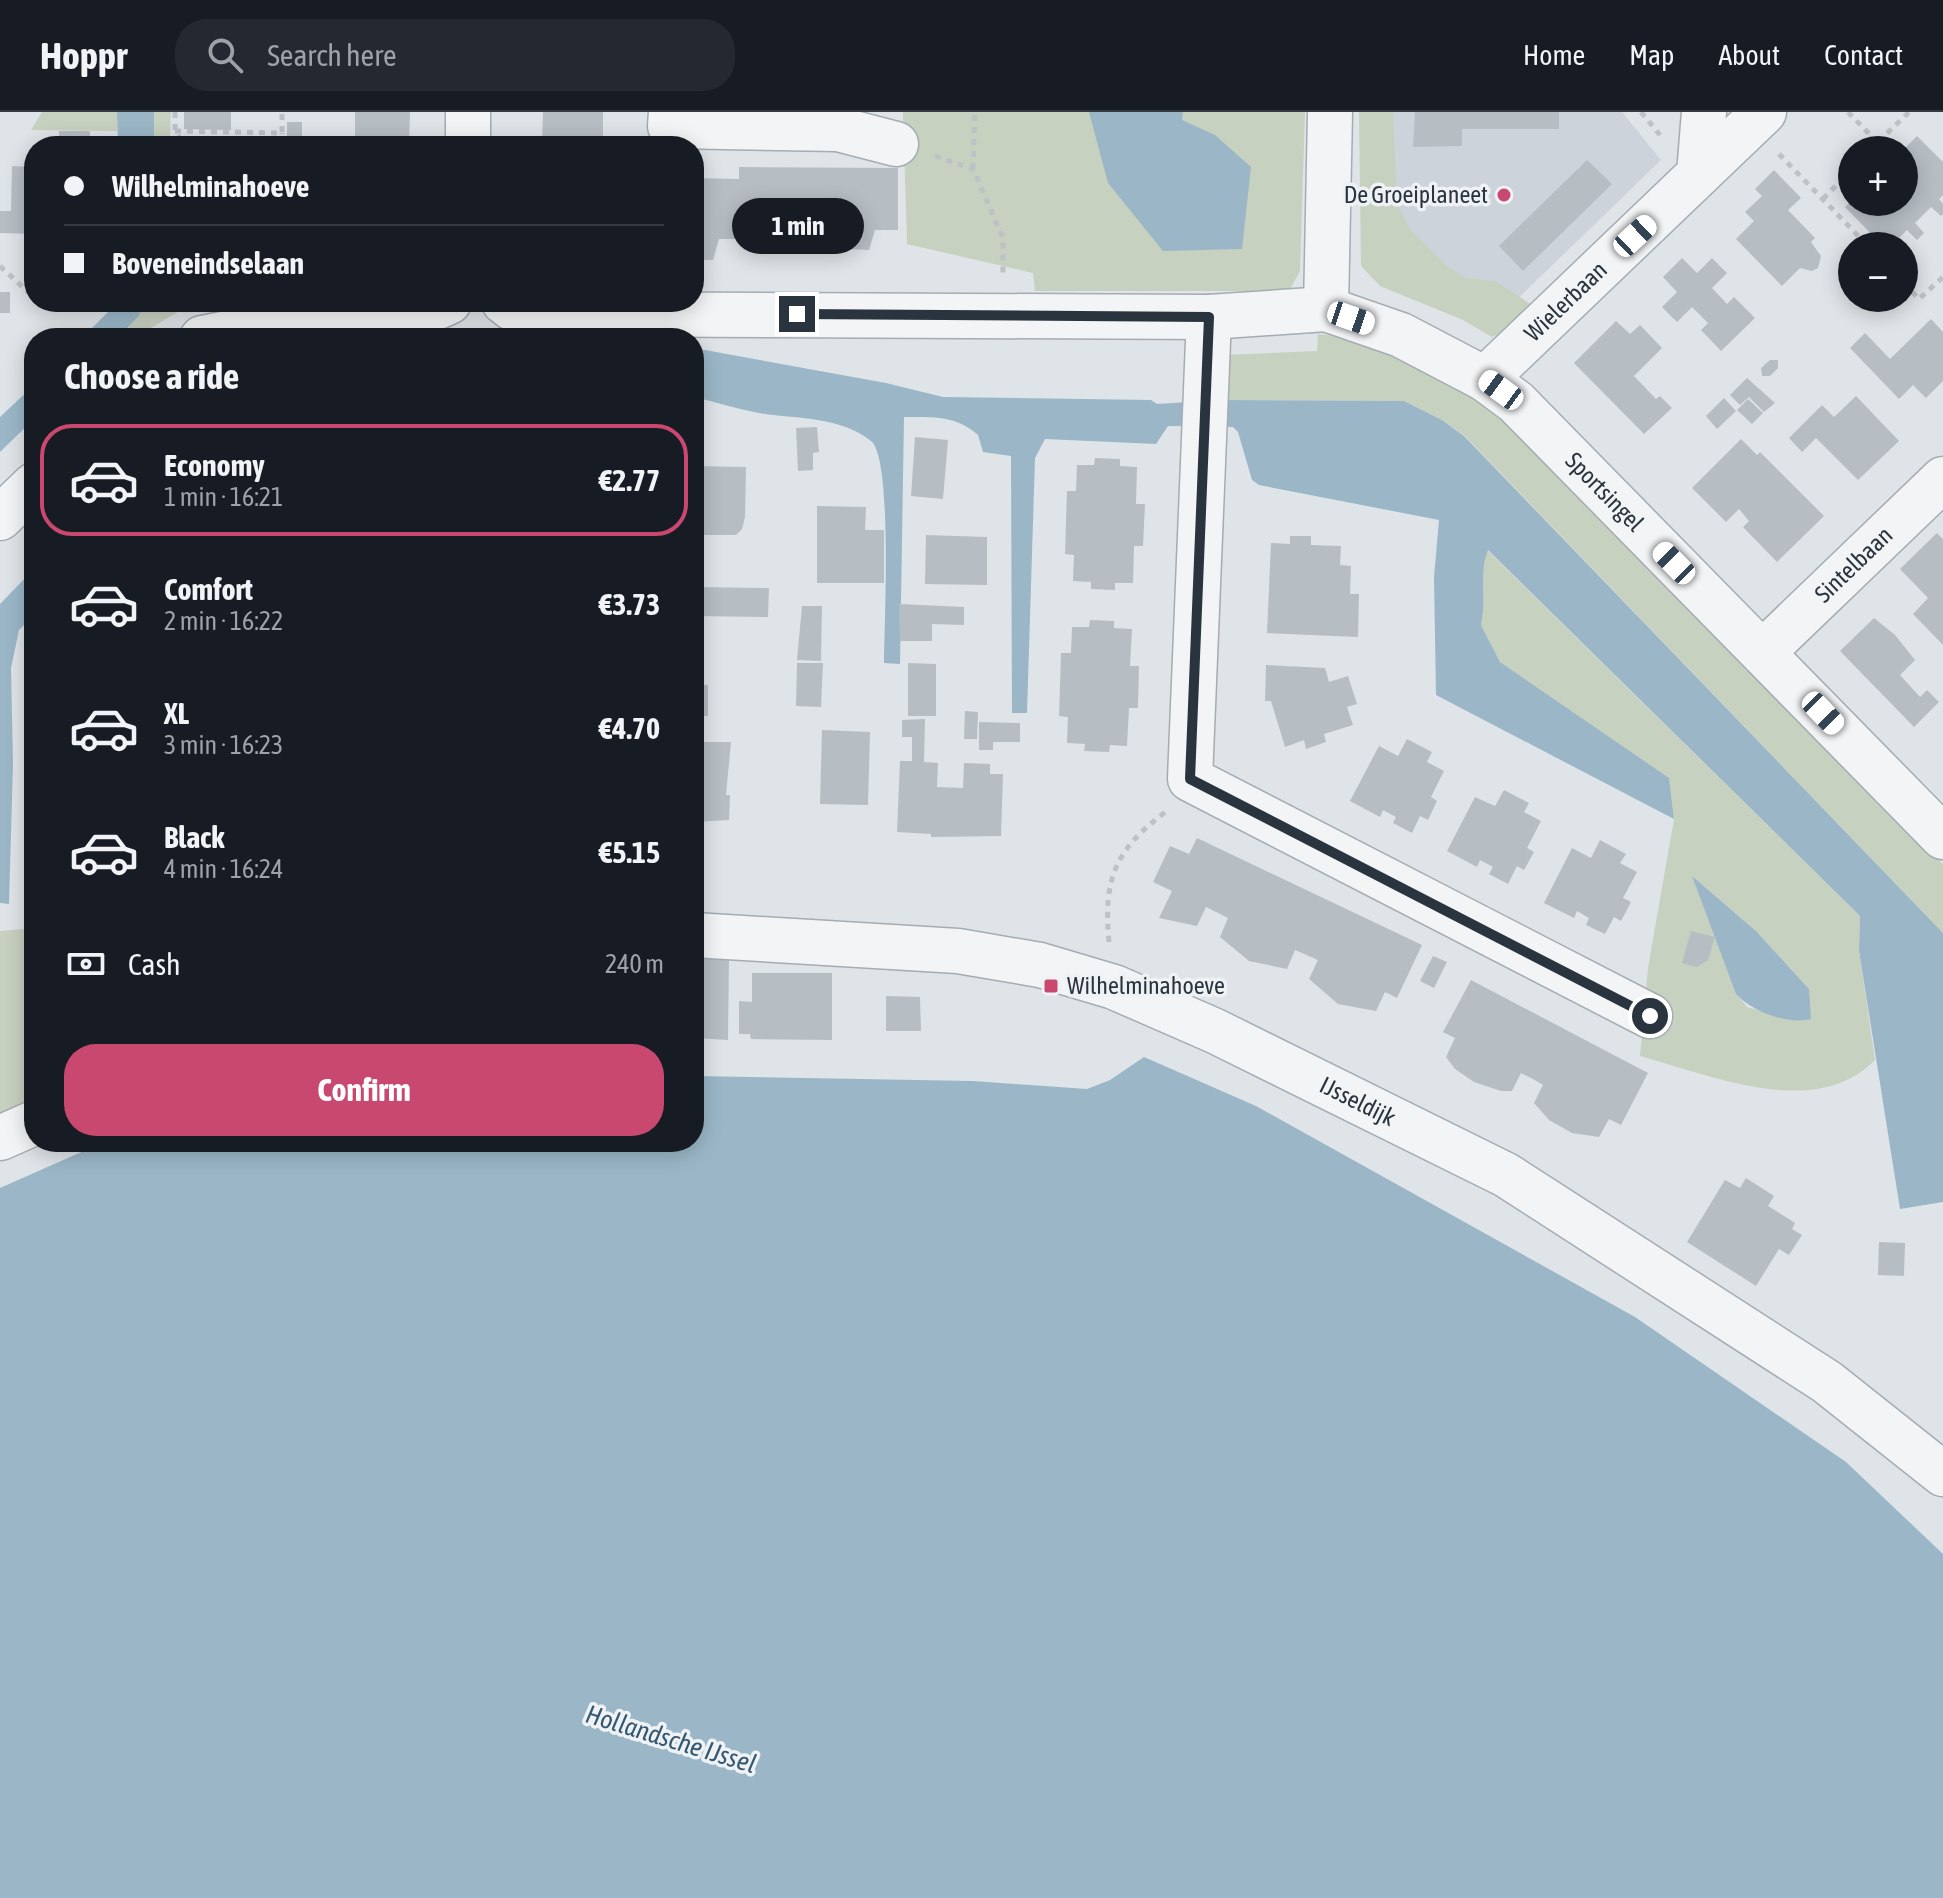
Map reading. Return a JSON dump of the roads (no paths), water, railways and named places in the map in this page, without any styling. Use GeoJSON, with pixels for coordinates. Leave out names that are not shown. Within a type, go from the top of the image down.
{"type":"FeatureCollection","features":[{"type":"Feature","properties":{"kind":"street"},"geometry":{"type":"LineString","coordinates":[[468,112],[468,136]]}},
{"type":"Feature","properties":{"kind":"street"},"geometry":{"type":"LineString","coordinates":[[671,112],[670,126],[838,120],[896,144]]}},
{"type":"Feature","properties":{"kind":"street"},"geometry":{"type":"LineString","coordinates":[[1326,309],[1330,112]]}},
{"type":"Feature","properties":{"kind":"street"},"geometry":{"type":"LineString","coordinates":[[1699,174],[1704,112]]}},
{"type":"Feature","properties":{"kind":"street","name":"Wielerbaan"},"geometry":{"type":"LineString","coordinates":[[1485,379],[1757,118]]}},
{"type":"Feature","properties":{"kind":"street","name":"Sportsingel"},"geometry":{"type":"LineString","coordinates":[[535,312],[1209,317],[1326,309],[1401,335],[1485,379],[1516,402],[1943,837]]}},
{"type":"Feature","properties":{"kind":"street"},"geometry":{"type":"LineString","coordinates":[[253,328],[278,323],[402,323],[427,312]]}},
{"type":"Feature","properties":{"kind":"street"},"geometry":{"type":"LineString","coordinates":[[1209,317],[1190,779],[1650,1016]]}},
{"type":"Feature","properties":{"kind":"street","name":"Sintelbaan"},"geometry":{"type":"LineString","coordinates":[[1763,652],[1943,479]]}},
{"type":"Feature","properties":{"kind":"street"},"geometry":{"type":"LineString","coordinates":[[0,518],[24,495]]}},
{"type":"Feature","properties":{"kind":"street","name":"IJsseldijk"},"geometry":{"type":"LineString","coordinates":[[704,936],[958,951],[1040,965],[1114,987],[1215,1031],[1506,1175],[1827,1382],[1943,1474]]}},
{"type":"Feature","properties":{"kind":"street"},"geometry":{"type":"LineString","coordinates":[[0,1138],[24,1127]]}},
{"type":"Feature","properties":{"kind":"water"},"geometry":{"type":"Polygon","coordinates":[[[117,112],[154,112],[154,136],[118,136],[117,112]]]}},
{"type":"Feature","properties":{"kind":"water"},"geometry":{"type":"Polygon","coordinates":[[[1089,112],[1183,112],[1182,120],[1215,135],[1251,167],[1242,249],[1163,251],[1108,183],[1089,112]]]}},
{"type":"Feature","properties":{"kind":"water"},"geometry":{"type":"Polygon","coordinates":[[[108,312],[141,312],[127,328],[92,328],[108,312]]]}},
{"type":"Feature","properties":{"kind":"water"},"geometry":{"type":"Polygon","coordinates":[[[704,350],[886,383],[943,397],[1151,400],[1157,404],[1221,400],[1404,401],[1442,420],[1464,436],[1943,933],[1943,1202],[1900,1209],[1859,951],[1860,916],[1488,550],[1484,567],[1481,625],[1500,662],[1669,778],[1674,819],[1436,695],[1434,577],[1439,520],[1259,485],[1252,480],[1238,432],[1233,427],[1168,426],[1156,444],[1045,439],[1035,458],[1027,713],[1012,713],[1011,456],[983,452],[978,435],[961,424],[934,417],[904,417],[900,664],[884,663],[885,509],[878,454],[871,441],[846,427],[759,413],[704,399],[704,350]]]}},
{"type":"Feature","properties":{"kind":"water"},"geometry":{"type":"Polygon","coordinates":[[[24,394],[24,429],[0,452],[0,417],[24,394]]]}},
{"type":"Feature","properties":{"kind":"water"},"geometry":{"type":"Polygon","coordinates":[[[24,579],[24,625],[19,630],[11,668],[13,764],[9,904],[0,903],[0,604],[24,579]]]}},
{"type":"Feature","properties":{"kind":"water"},"geometry":{"type":"Polygon","coordinates":[[[1692,876],[1757,932],[1809,989],[1811,1019],[1791,1020],[1770,1015],[1736,994],[1692,876]]]}},
{"type":"Feature","properties":{"kind":"water","name":"Hollandsche IJssel"},"geometry":{"type":"Polygon","coordinates":[[[1144,1057],[1256,1106],[1635,1317],[1846,1462],[1943,1554],[1943,1898],[0,1898],[0,1188],[81,1152],[704,1152],[704,1076],[973,1081],[1087,1089],[1110,1080],[1144,1057]]]}},
{"type":"Feature","properties":{"kind":"place","name":"De Groeiplaneet"},"geometry":{"type":"Point","coordinates":[1504,195]}},
{"type":"Feature","properties":{"kind":"place","name":"Wilhelminahoeve"},"geometry":{"type":"Point","coordinates":[1051,986]}}]}
